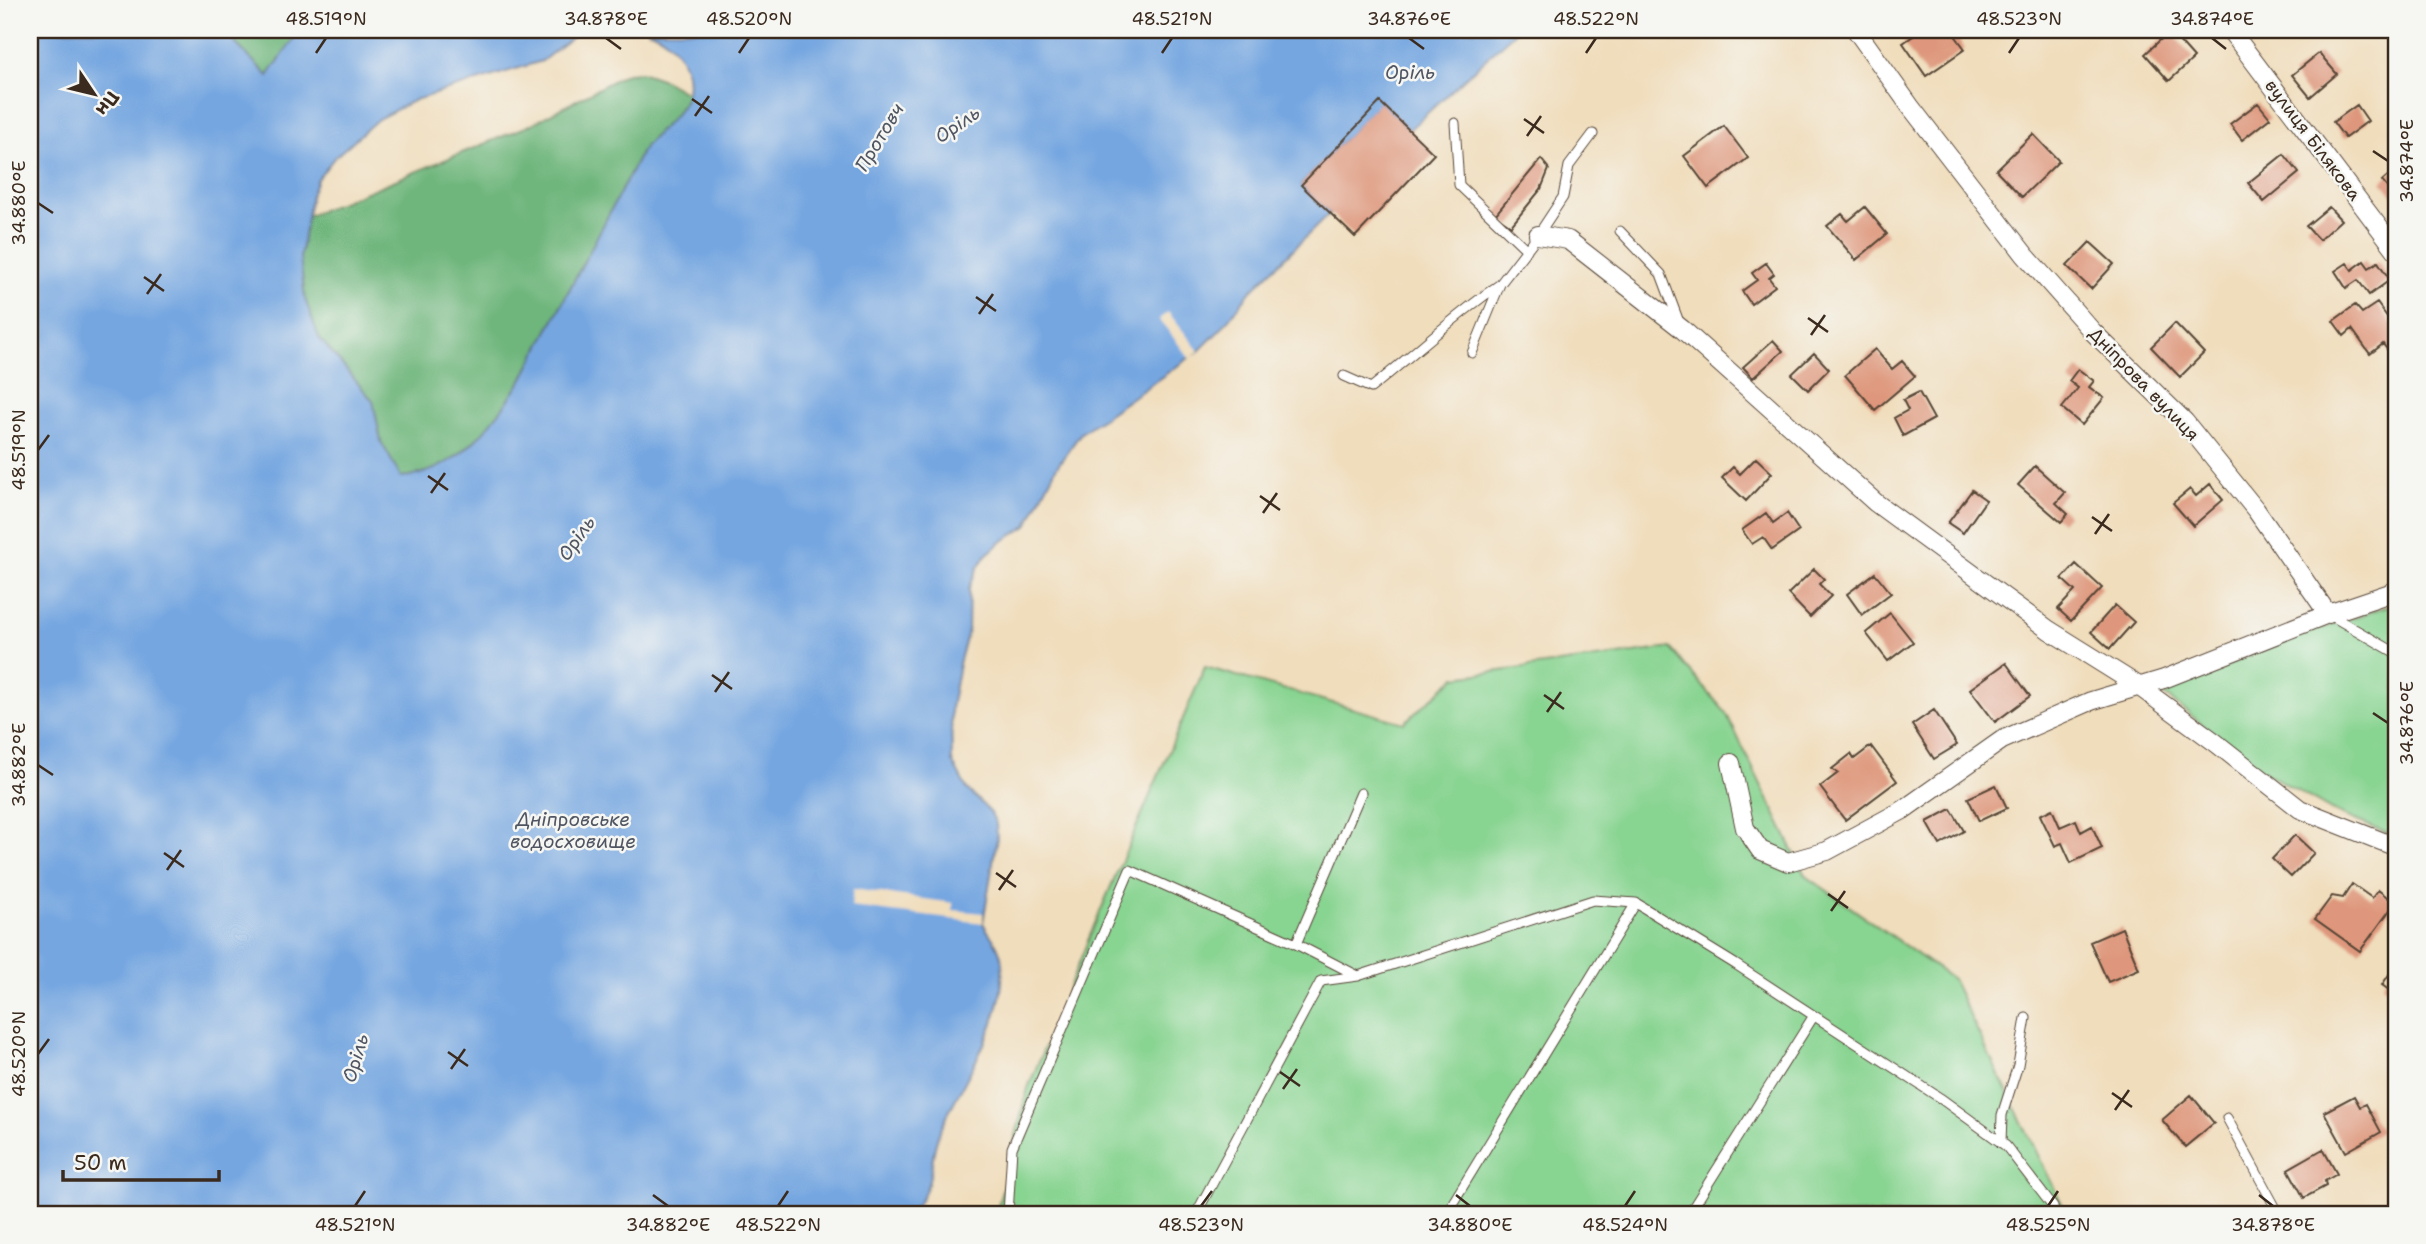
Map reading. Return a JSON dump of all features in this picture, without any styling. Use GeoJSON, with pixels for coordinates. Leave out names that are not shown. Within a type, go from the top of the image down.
{"type":"FeatureCollection","features":[{"type":"Feature","properties":{"kind":"street","name":"Дніпрова вулиця"},"geometry":{"type":"LineString","coordinates":[[1856,30],[1910,106],[2025,255],[2092,332],[2185,422],[2256,510],[2328,614]]}},
{"type":"Feature","properties":{"kind":"street","name":"вулиця Білякова"},"geometry":{"type":"LineString","coordinates":[[2230,30],[2396,250]]}},
{"type":"Feature","properties":{"kind":"street"},"geometry":{"type":"LineString","coordinates":[[1538,235],[1567,240],[1682,329],[1876,503],[2049,630],[2137,685],[2300,809],[2396,846]]}},
{"type":"Feature","properties":{"kind":"street"},"geometry":{"type":"LineString","coordinates":[[1731,763],[1745,828],[1760,850],[1788,862],[1827,851],[1903,810],[2001,740],[2091,701],[2164,679],[2328,614],[2396,591]]}},
{"type":"Feature","properties":{"kind":"lane"},"geometry":{"type":"LineString","coordinates":[[1455,123],[1459,185],[1527,250]]}},
{"type":"Feature","properties":{"kind":"lane"},"geometry":{"type":"LineString","coordinates":[[1472,353],[1500,284],[1563,197],[1569,166],[1592,134]]}},
{"type":"Feature","properties":{"kind":"lane"},"geometry":{"type":"LineString","coordinates":[[1620,231],[1661,274],[1682,329]]}},
{"type":"Feature","properties":{"kind":"lane"},"geometry":{"type":"LineString","coordinates":[[1344,376],[1371,388],[1465,308],[1500,284]]}},
{"type":"Feature","properties":{"kind":"lane"},"geometry":{"type":"LineString","coordinates":[[2328,614],[2396,653]]}},
{"type":"Feature","properties":{"kind":"lane"},"geometry":{"type":"LineString","coordinates":[[1296,944],[1361,793]]}},
{"type":"Feature","properties":{"kind":"lane"},"geometry":{"type":"LineString","coordinates":[[1008,1214],[1012,1148],[1130,870],[1296,944],[1358,976]]}},
{"type":"Feature","properties":{"kind":"lane"},"geometry":{"type":"LineString","coordinates":[[1196,1214],[1321,981],[1358,976],[1593,900],[1636,903],[1735,964],[1812,1017],[1940,1098],[2001,1143],[2053,1207],[2054,1214]]}},
{"type":"Feature","properties":{"kind":"lane"},"geometry":{"type":"LineString","coordinates":[[1446,1214],[1636,903]]}},
{"type":"Feature","properties":{"kind":"lane"},"geometry":{"type":"LineString","coordinates":[[1689,1214],[1812,1017]]}},
{"type":"Feature","properties":{"kind":"lane"},"geometry":{"type":"LineString","coordinates":[[2001,1143],[2002,1115],[2018,1065],[2025,1018]]}},
{"type":"Feature","properties":{"kind":"lane"},"geometry":{"type":"LineString","coordinates":[[2227,1118],[2279,1214]]}},
{"type":"Feature","properties":{"kind":"green space"},"geometry":{"type":"Polygon","coordinates":[[[232,30],[300,30],[268,76],[233,41],[232,30]]]}},
{"type":"Feature","properties":{"kind":"green space"},"geometry":{"type":"Polygon","coordinates":[[[641,72],[664,80],[687,93],[674,116],[643,149],[522,380],[486,429],[457,456],[440,467],[401,477],[381,442],[373,401],[319,338],[305,299],[300,257],[307,216],[528,126],[627,73],[641,72]]]}},
{"type":"Feature","properties":{"kind":"green space"},"geometry":{"type":"Polygon","coordinates":[[[2396,603],[2396,837],[2333,811],[2261,770],[2162,693],[2276,644],[2396,603]]]}},
{"type":"Feature","properties":{"kind":"green space"},"geometry":{"type":"Polygon","coordinates":[[[1670,648],[1726,713],[1805,875],[1952,979],[2063,1206],[2064,1214],[996,1214],[1028,1088],[1205,667],[1404,723],[1456,677],[1670,648]]]}},
{"type":"Feature","properties":{"kind":"water","name":"Дніпровське водосховище"},"geometry":{"type":"Polygon","coordinates":[[[30,30],[232,30],[233,41],[268,76],[300,30],[581,30],[542,61],[415,100],[378,119],[334,158],[317,180],[311,195],[300,257],[305,299],[319,338],[373,401],[381,442],[401,477],[440,467],[457,456],[499,413],[522,380],[643,149],[683,104],[688,81],[681,59],[667,41],[647,30],[1517,30],[1409,130],[1380,103],[1301,185],[1330,213],[1251,291],[1221,329],[1199,351],[1081,433],[1056,468],[1027,526],[986,555],[977,569],[969,589],[968,631],[951,708],[952,761],[967,789],[991,813],[996,824],[997,838],[983,923],[1001,956],[1002,984],[991,1028],[940,1131],[925,1193],[909,1214],[30,1214],[30,30]]]}},
{"type":"Feature","properties":{"kind":"pier"},"geometry":{"type":"Polygon","coordinates":[[[1168,312],[1199,351],[1190,359],[1159,319],[1168,312]]]}},
{"type":"Feature","properties":{"kind":"pier"},"geometry":{"type":"Polygon","coordinates":[[[853,889],[953,903],[953,910],[983,913],[983,923],[851,907],[853,889]]]}},
{"type":"Feature","properties":{"kind":"building"},"geometry":{"type":"Polygon","coordinates":[[[1922,30],[1951,30],[1965,49],[1926,76],[1903,43],[1922,30]]]}},
{"type":"Feature","properties":{"kind":"building"},"geometry":{"type":"Polygon","coordinates":[[[2170,31],[2194,58],[2169,81],[2145,54],[2170,31]]]}},
{"type":"Feature","properties":{"kind":"building"},"geometry":{"type":"Polygon","coordinates":[[[2319,53],[2337,74],[2310,97],[2292,75],[2319,53]]]}},
{"type":"Feature","properties":{"kind":"building"},"geometry":{"type":"Polygon","coordinates":[[[1380,102],[1434,154],[1355,237],[1301,185],[1380,102]]]}},
{"type":"Feature","properties":{"kind":"building"},"geometry":{"type":"Polygon","coordinates":[[[2258,103],[2270,118],[2242,140],[2230,124],[2258,103]]]}},
{"type":"Feature","properties":{"kind":"building"},"geometry":{"type":"Polygon","coordinates":[[[2357,105],[2368,121],[2345,138],[2333,122],[2357,105]]]}},
{"type":"Feature","properties":{"kind":"building"},"geometry":{"type":"Polygon","coordinates":[[[1724,126],[1748,158],[1708,188],[1684,156],[1724,126]]]}},
{"type":"Feature","properties":{"kind":"building"},"geometry":{"type":"Polygon","coordinates":[[[2033,134],[2059,161],[2022,197],[1996,170],[2033,134]]]}},
{"type":"Feature","properties":{"kind":"building"},"geometry":{"type":"Polygon","coordinates":[[[2284,154],[2299,173],[2264,202],[2248,183],[2284,154]]]}},
{"type":"Feature","properties":{"kind":"building"},"geometry":{"type":"Polygon","coordinates":[[[1541,159],[1549,169],[1541,189],[1511,226],[1495,215],[1541,159]]]}},
{"type":"Feature","properties":{"kind":"building"},"geometry":{"type":"Polygon","coordinates":[[[2396,169],[2396,199],[2382,181],[2396,169]]]}},
{"type":"Feature","properties":{"kind":"building"},"geometry":{"type":"Polygon","coordinates":[[[1865,207],[1887,234],[1856,260],[1827,226],[1842,214],[1848,221],[1865,207]]]}},
{"type":"Feature","properties":{"kind":"building"},"geometry":{"type":"Polygon","coordinates":[[[2329,207],[2341,220],[2319,240],[2306,226],[2329,207]]]}},
{"type":"Feature","properties":{"kind":"building"},"geometry":{"type":"Polygon","coordinates":[[[2090,242],[2114,264],[2091,289],[2067,266],[2090,242]]]}},
{"type":"Feature","properties":{"kind":"building"},"geometry":{"type":"Polygon","coordinates":[[[2364,261],[2369,268],[2378,262],[2390,280],[2369,295],[2358,280],[2346,288],[2335,271],[2347,263],[2352,270],[2364,261]]]}},
{"type":"Feature","properties":{"kind":"building"},"geometry":{"type":"Polygon","coordinates":[[[1766,263],[1774,274],[1769,278],[1775,286],[1751,304],[1742,291],[1757,280],[1752,273],[1766,263]]]}},
{"type":"Feature","properties":{"kind":"building"},"geometry":{"type":"Polygon","coordinates":[[[2377,303],[2396,329],[2396,347],[2389,352],[2383,344],[2370,354],[2352,329],[2344,336],[2333,321],[2355,305],[2362,313],[2377,303]]]}},
{"type":"Feature","properties":{"kind":"building"},"geometry":{"type":"Polygon","coordinates":[[[2175,323],[2204,353],[2180,377],[2151,347],[2175,323]]]}},
{"type":"Feature","properties":{"kind":"building"},"geometry":{"type":"Polygon","coordinates":[[[1773,340],[1783,351],[1753,378],[1743,367],[1773,340]]]}},
{"type":"Feature","properties":{"kind":"building"},"geometry":{"type":"Polygon","coordinates":[[[1875,349],[1892,369],[1902,361],[1915,376],[1875,410],[1845,375],[1875,349]]]}},
{"type":"Feature","properties":{"kind":"building"},"geometry":{"type":"Polygon","coordinates":[[[1814,353],[1829,369],[1808,390],[1792,374],[1814,353]]]}},
{"type":"Feature","properties":{"kind":"building"},"geometry":{"type":"Polygon","coordinates":[[[2078,369],[2094,381],[2089,387],[2104,398],[2082,425],[2062,408],[2078,388],[2069,381],[2078,369]]]}},
{"type":"Feature","properties":{"kind":"building"},"geometry":{"type":"Polygon","coordinates":[[[1919,392],[1934,419],[1903,436],[1894,418],[1908,410],[1903,400],[1919,392]]]}},
{"type":"Feature","properties":{"kind":"building"},"geometry":{"type":"Polygon","coordinates":[[[1756,458],[1772,473],[1746,501],[1722,478],[1733,467],[1740,474],[1756,458]]]}},
{"type":"Feature","properties":{"kind":"building"},"geometry":{"type":"Polygon","coordinates":[[[2035,466],[2065,493],[2056,503],[2068,514],[2061,522],[2018,485],[2035,466]]]}},
{"type":"Feature","properties":{"kind":"building"},"geometry":{"type":"Polygon","coordinates":[[[2210,484],[2223,500],[2193,526],[2173,503],[2190,489],[2196,496],[2210,484]]]}},
{"type":"Feature","properties":{"kind":"building"},"geometry":{"type":"Polygon","coordinates":[[[1972,490],[1986,500],[1963,533],[1948,523],[1972,490]]]}},
{"type":"Feature","properties":{"kind":"building"},"geometry":{"type":"Polygon","coordinates":[[[1766,513],[1773,523],[1787,513],[1799,531],[1772,550],[1763,537],[1752,544],[1742,530],[1766,513]]]}},
{"type":"Feature","properties":{"kind":"building"},"geometry":{"type":"Polygon","coordinates":[[[2076,564],[2102,588],[2071,621],[2058,609],[2075,591],[2062,579],[2076,564]]]}},
{"type":"Feature","properties":{"kind":"building"},"geometry":{"type":"Polygon","coordinates":[[[1814,569],[1824,579],[1819,584],[1831,596],[1810,617],[1788,594],[1814,569]]]}},
{"type":"Feature","properties":{"kind":"building"},"geometry":{"type":"Polygon","coordinates":[[[1875,573],[1891,593],[1862,615],[1847,594],[1875,573]]]}},
{"type":"Feature","properties":{"kind":"building"},"geometry":{"type":"Polygon","coordinates":[[[2115,605],[2134,622],[2110,649],[2091,632],[2115,605]]]}},
{"type":"Feature","properties":{"kind":"building"},"geometry":{"type":"Polygon","coordinates":[[[1890,613],[1913,642],[1888,661],[1866,633],[1890,613]]]}},
{"type":"Feature","properties":{"kind":"building"},"geometry":{"type":"Polygon","coordinates":[[[2006,663],[2030,696],[1995,722],[1970,689],[2006,663]]]}},
{"type":"Feature","properties":{"kind":"building"},"geometry":{"type":"Polygon","coordinates":[[[1934,710],[1957,745],[1934,759],[1912,725],[1934,710]]]}},
{"type":"Feature","properties":{"kind":"building"},"geometry":{"type":"Polygon","coordinates":[[[1871,746],[1897,781],[1845,820],[1820,787],[1838,773],[1832,769],[1851,754],[1854,759],[1871,746]]]}},
{"type":"Feature","properties":{"kind":"building"},"geometry":{"type":"Polygon","coordinates":[[[1996,785],[2007,808],[1979,821],[1968,798],[1996,785]]]}},
{"type":"Feature","properties":{"kind":"building"},"geometry":{"type":"Polygon","coordinates":[[[1951,809],[1964,831],[1940,845],[1927,822],[1951,809]]]}},
{"type":"Feature","properties":{"kind":"building"},"geometry":{"type":"Polygon","coordinates":[[[2052,809],[2060,827],[2076,820],[2081,832],[2092,826],[2102,848],[2071,863],[2062,843],[2055,846],[2040,815],[2052,809]]]}},
{"type":"Feature","properties":{"kind":"building"},"geometry":{"type":"Polygon","coordinates":[[[2295,835],[2314,853],[2291,877],[2272,859],[2295,835]]]}},
{"type":"Feature","properties":{"kind":"building"},"geometry":{"type":"Polygon","coordinates":[[[2352,884],[2372,898],[2378,890],[2395,903],[2360,951],[2315,919],[2332,896],[2343,898],[2352,884]]]}},
{"type":"Feature","properties":{"kind":"building"},"geometry":{"type":"Polygon","coordinates":[[[2122,928],[2139,969],[2108,982],[2090,942],[2122,928]]]}},
{"type":"Feature","properties":{"kind":"building"},"geometry":{"type":"Polygon","coordinates":[[[2396,964],[2396,995],[2382,985],[2396,964]]]}},
{"type":"Feature","properties":{"kind":"building"},"geometry":{"type":"Polygon","coordinates":[[[2191,1095],[2214,1123],[2185,1147],[2162,1120],[2191,1095]]]}},
{"type":"Feature","properties":{"kind":"building"},"geometry":{"type":"Polygon","coordinates":[[[2354,1096],[2360,1107],[2366,1104],[2381,1132],[2346,1152],[2324,1112],[2354,1096]]]}},
{"type":"Feature","properties":{"kind":"building"},"geometry":{"type":"Polygon","coordinates":[[[2323,1149],[2337,1174],[2325,1181],[2326,1186],[2304,1198],[2288,1169],[2323,1149]]]}},
{"type":"Feature","properties":{"kind":"water label","name":"Орiль"},"geometry":{"type":"Point","coordinates":[1410,72]}},
{"type":"Feature","properties":{"kind":"water label","name":"Оріль"},"geometry":{"type":"Point","coordinates":[957,124]}},
{"type":"Feature","properties":{"kind":"water label","name":"Протовч"},"geometry":{"type":"Point","coordinates":[879,137]}},
{"type":"Feature","properties":{"kind":"water label","name":"Оріль"},"geometry":{"type":"Point","coordinates":[576,538]}},
{"type":"Feature","properties":{"kind":"water label","name":"Оріль"},"geometry":{"type":"Point","coordinates":[355,1058]}}]}
